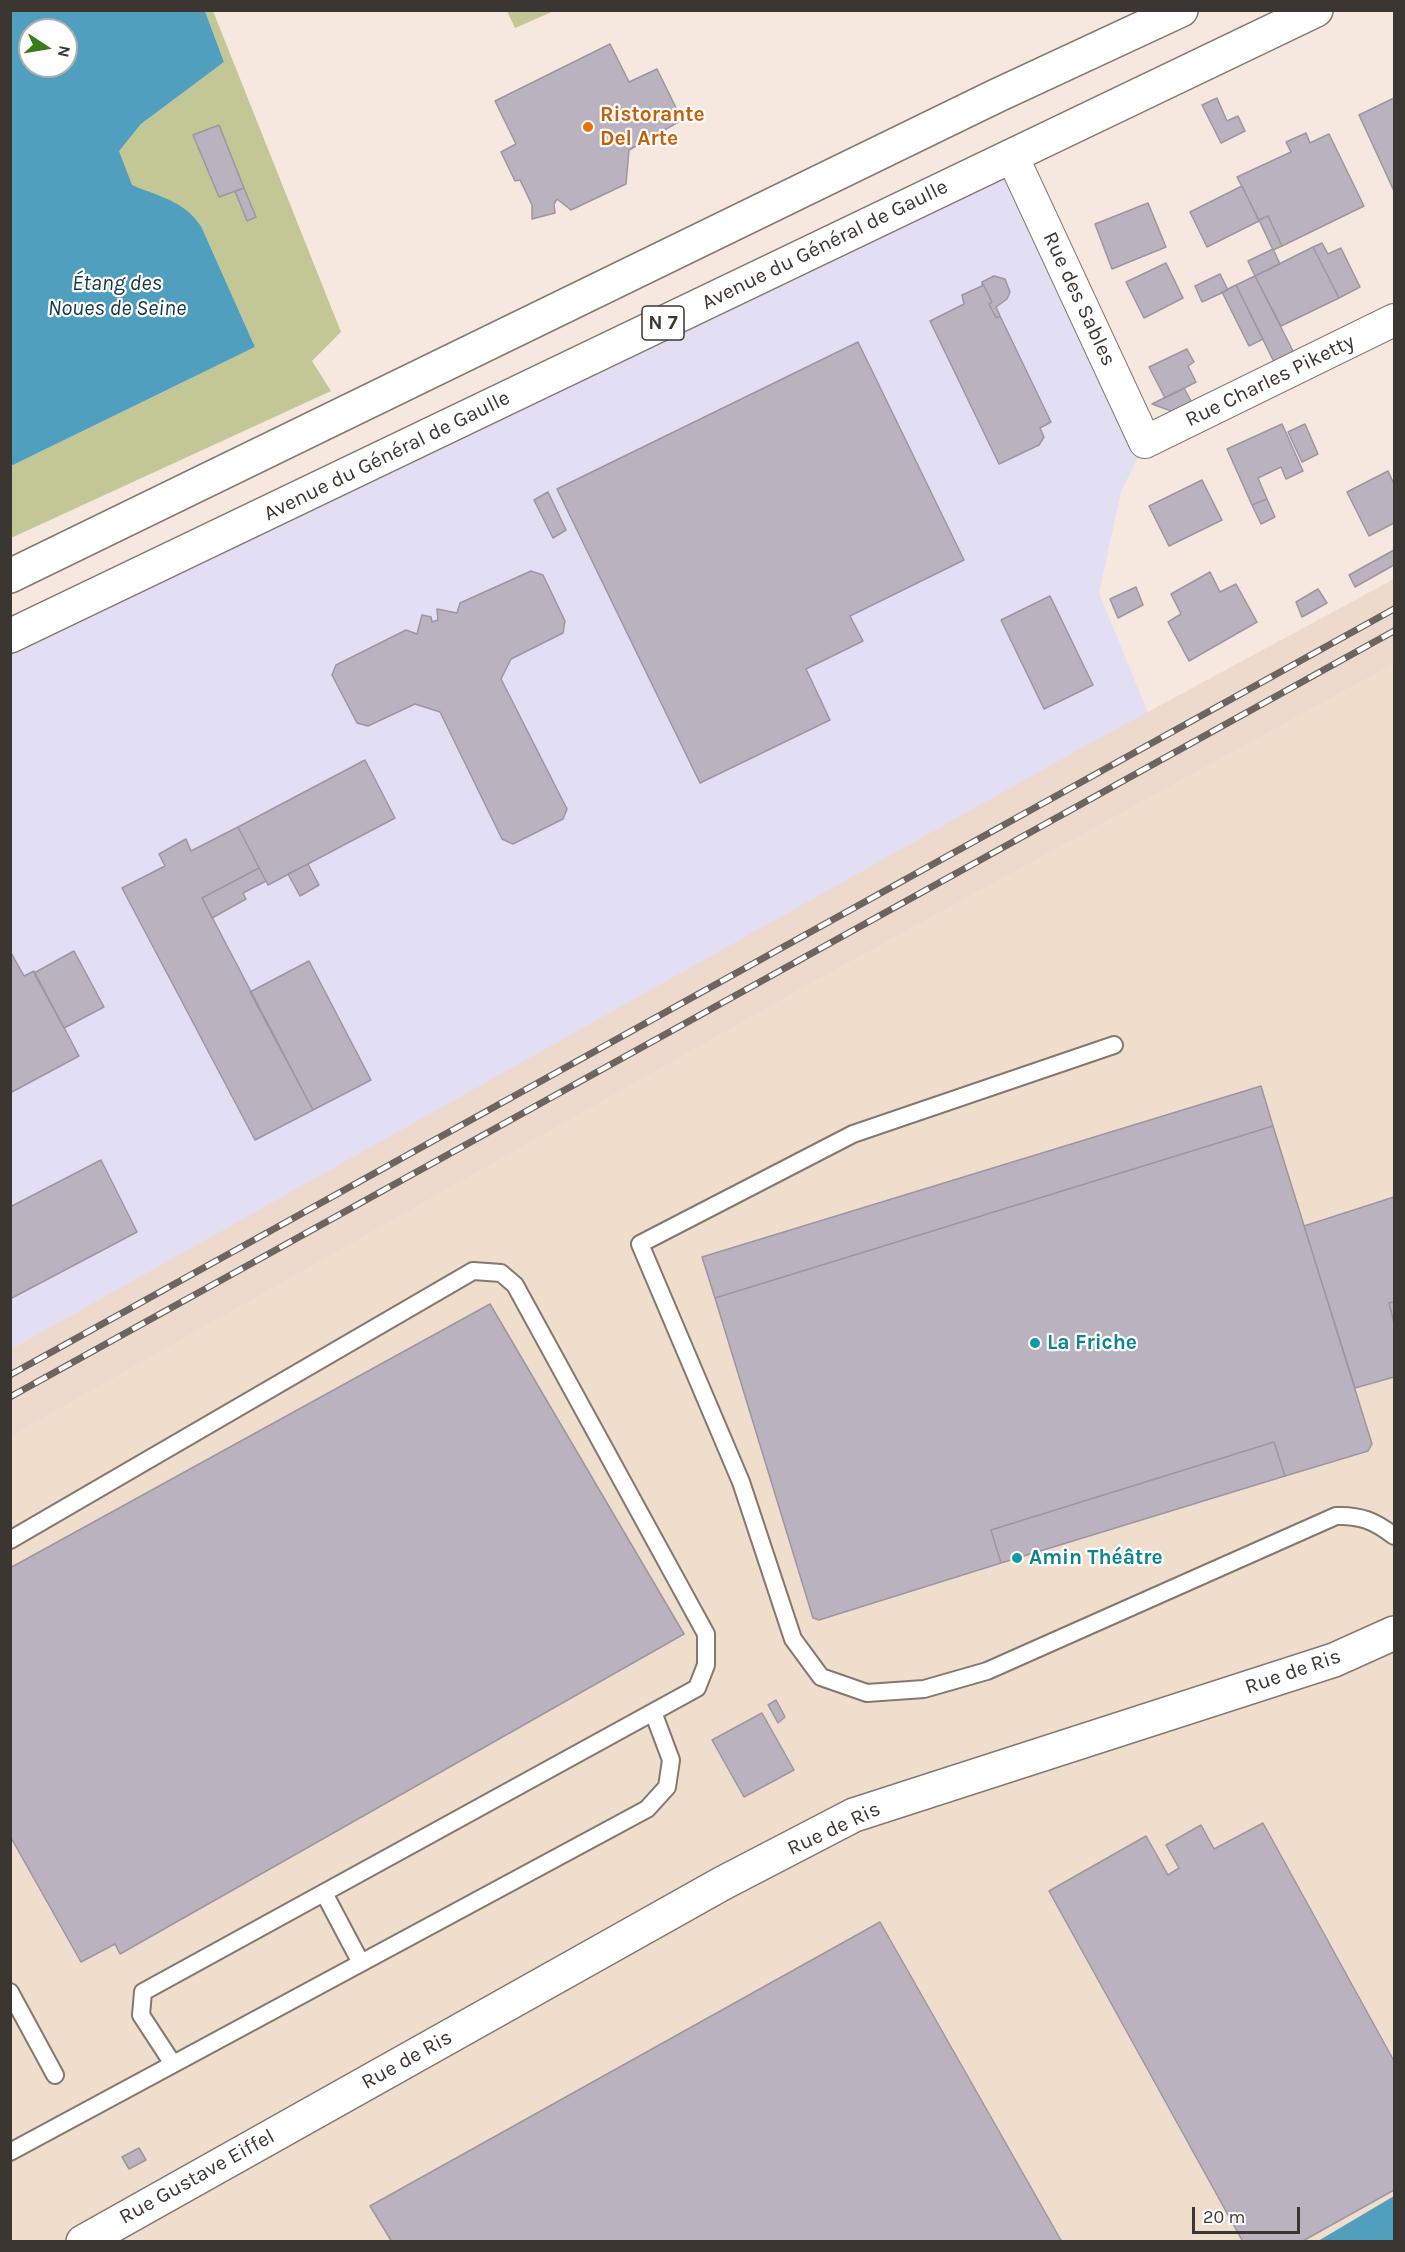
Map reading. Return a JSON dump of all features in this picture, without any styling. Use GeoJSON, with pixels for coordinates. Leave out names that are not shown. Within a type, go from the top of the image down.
{"type":"FeatureCollection","features":[{"type":"Feature","properties":{"kind":"main road"},"geometry":{"type":"LineString","coordinates":[[10,576],[975,107],[1181,10]]}},
{"type":"Feature","properties":{"kind":"main road","name":"Avenue du Général de Gaulle"},"geometry":{"type":"LineString","coordinates":[[10,636],[1316,10]]}},
{"type":"Feature","properties":{"kind":"main road","name":"Rue de Ris"},"geometry":{"type":"LineString","coordinates":[[312,2113],[723,1883],[854,1815],[1334,1660],[1395,1633]]}},
{"type":"Feature","properties":{"kind":"main road","name":"Rue Gustave Eiffel"},"geometry":{"type":"LineString","coordinates":[[82,2241],[312,2113]]}},
{"type":"Feature","properties":{"kind":"street","name":"Rue des Sables"},"geometry":{"type":"LineString","coordinates":[[1012,156],[1145,442]]}},
{"type":"Feature","properties":{"kind":"street","name":"Rue Charles Piketty"},"geometry":{"type":"LineString","coordinates":[[1145,442],[1395,320]]}},
{"type":"Feature","properties":{"kind":"lane"},"geometry":{"type":"LineString","coordinates":[[1114,1046],[853,1134],[640,1244],[741,1482],[794,1639],[821,1677],[867,1693],[924,1689],[987,1671],[1336,1516],[1358,1515],[1379,1524],[1395,1536]]}},
{"type":"Feature","properties":{"kind":"lane"},"geometry":{"type":"LineString","coordinates":[[10,1540],[473,1271],[501,1273],[515,1285],[706,1634],[706,1665],[697,1688],[143,1992],[141,2015],[173,2064]]}},
{"type":"Feature","properties":{"kind":"lane"},"geometry":{"type":"LineString","coordinates":[[10,2152],[647,1809],[667,1787],[671,1761],[653,1712]]}},
{"type":"Feature","properties":{"kind":"lane"},"geometry":{"type":"LineString","coordinates":[[324,1893],[362,1963]]}},
{"type":"Feature","properties":{"kind":"lane"},"geometry":{"type":"LineString","coordinates":[[10,1992],[55,2075]]}},
{"type":"Feature","properties":{"kind":"shaded area"},"geometry":{"type":"Polygon","coordinates":[[[1012,156],[1145,442],[1121,492],[1099,593],[1148,713],[11,1349],[11,636],[1012,156]]]}},
{"type":"Feature","properties":{"kind":"shaded area"},"geometry":{"type":"Polygon","coordinates":[[[1394,579],[1394,664],[810,984],[11,1436],[11,1349],[1094,741],[1394,579]]]}},
{"type":"Feature","properties":{"kind":"shaded area"},"geometry":{"type":"Polygon","coordinates":[[[1394,664],[1394,2196],[1318,2241],[11,2241],[10,1436],[810,984],[1394,664]]]}},
{"type":"Feature","properties":{"kind":"green space"},"geometry":{"type":"Polygon","coordinates":[[[205,11],[213,11],[341,332],[312,361],[331,391],[11,538],[11,466],[255,347],[201,226],[179,205],[132,186],[118,151],[141,124],[224,62],[205,11]]]}},
{"type":"Feature","properties":{"kind":"green space"},"geometry":{"type":"Polygon","coordinates":[[[507,11],[554,11],[515,28],[507,11]]]}},
{"type":"Feature","properties":{"kind":"water","name":"Étang des Noues de Seine"},"geometry":{"type":"Polygon","coordinates":[[[11,10],[205,11],[224,62],[141,124],[119,151],[132,185],[179,205],[187,210],[201,226],[255,347],[11,466],[11,10]]]}},
{"type":"Feature","properties":{"kind":"water"},"geometry":{"type":"Polygon","coordinates":[[[1394,2196],[1394,2241],[1318,2241],[1394,2196]]]}},
{"type":"Feature","properties":{"kind":"building","name":"Ristorante Del Arte"},"geometry":{"type":"Polygon","coordinates":[[[610,44],[629,82],[657,69],[682,120],[629,150],[626,184],[571,210],[557,199],[554,204],[555,213],[532,219],[532,205],[520,180],[515,181],[501,152],[516,144],[495,101],[610,44]]]}},
{"type":"Feature","properties":{"kind":"building"},"geometry":{"type":"Polygon","coordinates":[[[1217,98],[1227,121],[1238,116],[1245,131],[1221,143],[1202,105],[1217,98]]]}},
{"type":"Feature","properties":{"kind":"building"},"geometry":{"type":"Polygon","coordinates":[[[1394,98],[1394,191],[1359,115],[1394,98]]]}},
{"type":"Feature","properties":{"kind":"building"},"geometry":{"type":"Polygon","coordinates":[[[219,125],[244,188],[219,197],[193,135],[219,125]]]}},
{"type":"Feature","properties":{"kind":"building"},"geometry":{"type":"Polygon","coordinates":[[[1306,133],[1310,143],[1329,134],[1364,206],[1282,246],[1268,216],[1259,220],[1237,177],[1291,152],[1286,142],[1306,133]]]}},
{"type":"Feature","properties":{"kind":"building"},"geometry":{"type":"Polygon","coordinates":[[[1242,186],[1259,221],[1207,247],[1190,212],[1242,186]]]}},
{"type":"Feature","properties":{"kind":"building"},"geometry":{"type":"Polygon","coordinates":[[[244,188],[256,217],[247,221],[235,191],[244,188]]]}},
{"type":"Feature","properties":{"kind":"building"},"geometry":{"type":"Polygon","coordinates":[[[1148,203],[1166,247],[1112,269],[1095,224],[1148,203]]]}},
{"type":"Feature","properties":{"kind":"building"},"geometry":{"type":"Polygon","coordinates":[[[1268,216],[1282,246],[1273,250],[1259,220],[1268,216]]]}},
{"type":"Feature","properties":{"kind":"building"},"geometry":{"type":"Polygon","coordinates":[[[1322,243],[1328,254],[1341,248],[1360,287],[1339,298],[1313,247],[1322,243]]]}},
{"type":"Feature","properties":{"kind":"building"},"geometry":{"type":"Polygon","coordinates":[[[1313,247],[1339,298],[1281,326],[1255,276],[1313,247]]]}},
{"type":"Feature","properties":{"kind":"building"},"geometry":{"type":"Polygon","coordinates":[[[1273,249],[1280,264],[1255,276],[1248,261],[1273,249]]]}},
{"type":"Feature","properties":{"kind":"building"},"geometry":{"type":"Polygon","coordinates":[[[1166,263],[1183,298],[1144,318],[1126,282],[1166,263]]]}},
{"type":"Feature","properties":{"kind":"building"},"geometry":{"type":"Polygon","coordinates":[[[1220,274],[1228,290],[1202,302],[1195,286],[1220,274]]]}},
{"type":"Feature","properties":{"kind":"building"},"geometry":{"type":"Polygon","coordinates":[[[994,276],[1005,279],[1010,292],[1007,299],[996,307],[1000,316],[996,318],[989,304],[992,302],[982,282],[994,276]]]}},
{"type":"Feature","properties":{"kind":"building"},"geometry":{"type":"Polygon","coordinates":[[[1255,276],[1294,353],[1274,362],[1236,285],[1255,276]]]}},
{"type":"Feature","properties":{"kind":"building"},"geometry":{"type":"Polygon","coordinates":[[[982,282],[992,302],[989,304],[996,318],[1000,316],[1051,422],[1040,428],[1044,437],[1039,445],[999,464],[930,321],[964,304],[962,295],[982,286],[982,282]]]}},
{"type":"Feature","properties":{"kind":"building"},"geometry":{"type":"Polygon","coordinates":[[[1236,285],[1263,339],[1249,346],[1222,292],[1236,285]]]}},
{"type":"Feature","properties":{"kind":"building"},"geometry":{"type":"Polygon","coordinates":[[[858,342],[964,560],[850,616],[863,641],[806,669],[830,720],[700,783],[557,489],[858,342]]]}},
{"type":"Feature","properties":{"kind":"building"},"geometry":{"type":"Polygon","coordinates":[[[1187,349],[1194,362],[1188,366],[1196,382],[1165,398],[1149,367],[1187,349]]]}},
{"type":"Feature","properties":{"kind":"building"},"geometry":{"type":"Polygon","coordinates":[[[1184,388],[1192,403],[1174,412],[1152,404],[1184,388]]]}},
{"type":"Feature","properties":{"kind":"building"},"geometry":{"type":"Polygon","coordinates":[[[1282,424],[1303,471],[1286,479],[1281,467],[1258,478],[1267,499],[1252,505],[1227,449],[1282,424]]]}},
{"type":"Feature","properties":{"kind":"building"},"geometry":{"type":"Polygon","coordinates":[[[1305,424],[1318,454],[1302,462],[1288,432],[1305,424]]]}},
{"type":"Feature","properties":{"kind":"building"},"geometry":{"type":"Polygon","coordinates":[[[1388,471],[1394,484],[1394,523],[1369,536],[1347,492],[1388,471]]]}},
{"type":"Feature","properties":{"kind":"building"},"geometry":{"type":"Polygon","coordinates":[[[1202,480],[1222,520],[1169,546],[1149,506],[1202,480]]]}},
{"type":"Feature","properties":{"kind":"building"},"geometry":{"type":"Polygon","coordinates":[[[548,492],[566,530],[553,538],[534,500],[548,492]]]}},
{"type":"Feature","properties":{"kind":"building"},"geometry":{"type":"Polygon","coordinates":[[[1267,499],[1275,517],[1261,524],[1252,505],[1267,499]]]}},
{"type":"Feature","properties":{"kind":"building"},"geometry":{"type":"Polygon","coordinates":[[[1394,550],[1394,565],[1355,587],[1349,575],[1394,550]]]}},
{"type":"Feature","properties":{"kind":"building"},"geometry":{"type":"Polygon","coordinates":[[[531,571],[543,575],[565,621],[563,633],[511,659],[501,679],[567,809],[563,819],[513,844],[502,839],[440,712],[415,704],[368,726],[357,723],[332,675],[336,665],[406,630],[417,634],[422,615],[431,617],[432,622],[438,620],[437,609],[457,613],[460,603],[531,571]]]}},
{"type":"Feature","properties":{"kind":"building"},"geometry":{"type":"Polygon","coordinates":[[[1210,572],[1220,592],[1236,584],[1257,622],[1189,661],[1168,622],[1181,614],[1171,594],[1210,572]]]}},
{"type":"Feature","properties":{"kind":"building"},"geometry":{"type":"Polygon","coordinates":[[[1136,587],[1143,605],[1118,618],[1110,599],[1136,587]]]}},
{"type":"Feature","properties":{"kind":"building"},"geometry":{"type":"Polygon","coordinates":[[[1318,589],[1327,603],[1302,617],[1296,602],[1318,589]]]}},
{"type":"Feature","properties":{"kind":"building"},"geometry":{"type":"Polygon","coordinates":[[[1050,596],[1093,685],[1044,709],[1001,620],[1050,596]]]}},
{"type":"Feature","properties":{"kind":"building"},"geometry":{"type":"Polygon","coordinates":[[[365,760],[395,818],[268,885],[238,827],[365,760]]]}},
{"type":"Feature","properties":{"kind":"building"},"geometry":{"type":"Polygon","coordinates":[[[238,827],[259,868],[202,898],[313,1110],[255,1140],[122,888],[165,866],[159,854],[186,839],[191,851],[238,827]]]}},
{"type":"Feature","properties":{"kind":"building"},"geometry":{"type":"Polygon","coordinates":[[[308,864],[319,885],[300,896],[288,874],[308,864]]]}},
{"type":"Feature","properties":{"kind":"building"},"geometry":{"type":"Polygon","coordinates":[[[259,868],[266,881],[243,893],[246,899],[212,918],[202,898],[259,868]]]}},
{"type":"Feature","properties":{"kind":"building"},"geometry":{"type":"Polygon","coordinates":[[[10,951],[24,976],[34,971],[79,1056],[10,1093],[10,951]]]}},
{"type":"Feature","properties":{"kind":"building"},"geometry":{"type":"Polygon","coordinates":[[[74,951],[104,1007],[64,1028],[34,973],[74,951]]]}},
{"type":"Feature","properties":{"kind":"building"},"geometry":{"type":"Polygon","coordinates":[[[309,961],[371,1080],[313,1110],[250,992],[309,961]]]}},
{"type":"Feature","properties":{"kind":"building"},"geometry":{"type":"Polygon","coordinates":[[[1261,1086],[1273,1126],[715,1298],[702,1257],[1261,1086]]]}},
{"type":"Feature","properties":{"kind":"building","name":"La Friche"},"geometry":{"type":"Polygon","coordinates":[[[1273,1126],[1372,1444],[1368,1451],[1285,1476],[1274,1442],[991,1530],[1001,1563],[819,1620],[813,1618],[715,1298],[1273,1126]]]}},
{"type":"Feature","properties":{"kind":"building"},"geometry":{"type":"Polygon","coordinates":[[[101,1160],[137,1232],[10,1299],[10,1207],[101,1160]]]}},
{"type":"Feature","properties":{"kind":"building"},"geometry":{"type":"Polygon","coordinates":[[[1394,1197],[1394,1302],[1389,1303],[1394,1323],[1394,1377],[1355,1388],[1304,1226],[1394,1197]]]}},
{"type":"Feature","properties":{"kind":"building"},"geometry":{"type":"Polygon","coordinates":[[[1394,1302],[1394,1323],[1389,1303],[1394,1302]]]}},
{"type":"Feature","properties":{"kind":"building"},"geometry":{"type":"Polygon","coordinates":[[[490,1304],[684,1634],[120,1954],[115,1944],[81,1962],[10,1836],[10,1568],[490,1304]]]}},
{"type":"Feature","properties":{"kind":"building"},"geometry":{"type":"Polygon","coordinates":[[[1274,1442],[1285,1476],[1001,1563],[991,1530],[1274,1442]]]}},
{"type":"Feature","properties":{"kind":"building"},"geometry":{"type":"Polygon","coordinates":[[[776,1700],[785,1717],[778,1723],[768,1705],[776,1700]]]}},
{"type":"Feature","properties":{"kind":"building"},"geometry":{"type":"Polygon","coordinates":[[[762,1713],[794,1770],[744,1797],[712,1740],[762,1713]]]}},
{"type":"Feature","properties":{"kind":"building"},"geometry":{"type":"Polygon","coordinates":[[[1263,1823],[1394,2061],[1394,2190],[1301,2242],[1243,2242],[1049,1891],[1146,1836],[1168,1875],[1179,1868],[1166,1845],[1201,1825],[1214,1849],[1263,1823]]]}},
{"type":"Feature","properties":{"kind":"building"},"geometry":{"type":"Polygon","coordinates":[[[880,1922],[1062,2242],[392,2242],[370,2206],[880,1922]]]}},
{"type":"Feature","properties":{"kind":"building"},"geometry":{"type":"Polygon","coordinates":[[[139,2148],[146,2160],[129,2169],[122,2157],[139,2148]]]}},
{"type":"Feature","properties":{"kind":"railway"},"geometry":{"type":"LineString","coordinates":[[10,1375],[1394,609]]}},
{"type":"Feature","properties":{"kind":"railway"},"geometry":{"type":"LineString","coordinates":[[10,1397],[1394,631]]}},
{"type":"Feature","properties":{"kind":"place","name":"Ristorante Del Arte"},"geometry":{"type":"Point","coordinates":[588,127]}},
{"type":"Feature","properties":{"kind":"place","name":"La Friche"},"geometry":{"type":"Point","coordinates":[1035,1343]}},
{"type":"Feature","properties":{"kind":"place","name":"Amin Théâtre"},"geometry":{"type":"Point","coordinates":[1017,1558]}}]}
